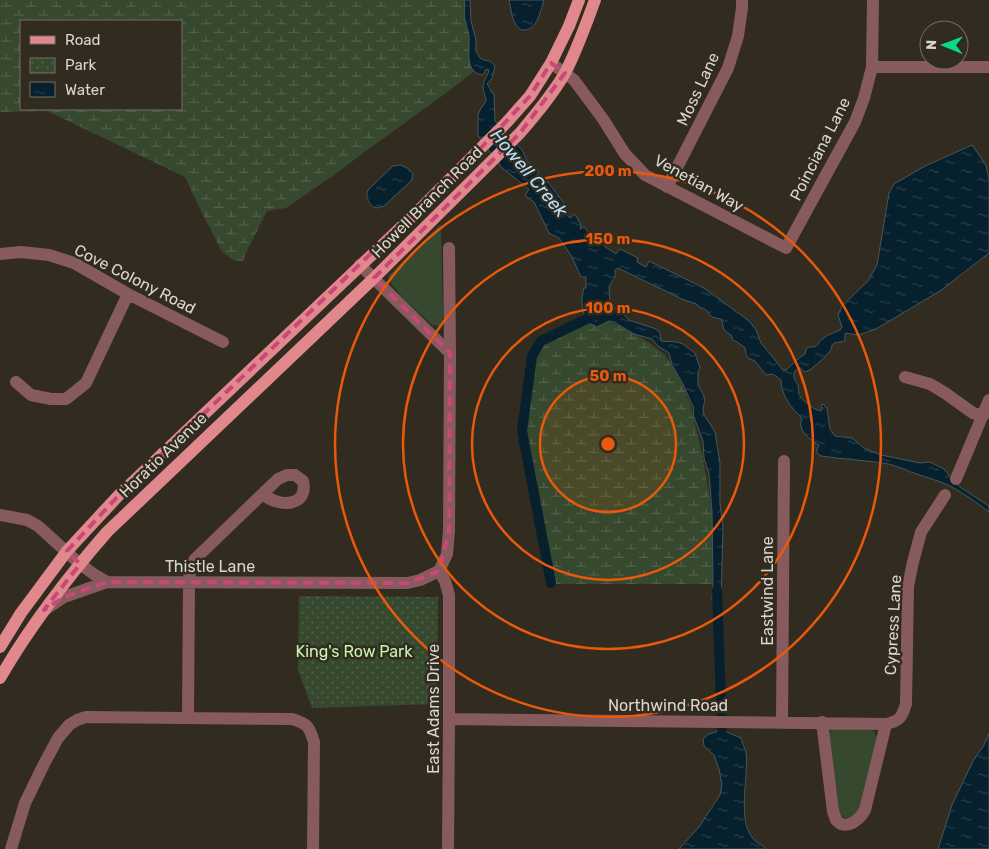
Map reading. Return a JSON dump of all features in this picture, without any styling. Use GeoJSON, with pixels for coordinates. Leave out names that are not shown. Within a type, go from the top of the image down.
{"type":"FeatureCollection","features":[{"type":"Feature","properties":{"kind":"main road","name":"Howell Branch Road"},"geometry":{"type":"LineString","coordinates":[[360,265],[480,149],[530,96],[551,64],[569,26],[578,0]]}},
{"type":"Feature","properties":{"kind":"main road","name":"Howell Branch Road"},"geometry":{"type":"LineString","coordinates":[[374,278],[520,133],[540,109],[565,73],[582,35],[594,0]]}},
{"type":"Feature","properties":{"kind":"main road","name":"Horatio Avenue"},"geometry":{"type":"LineString","coordinates":[[0,647],[21,613],[67,552],[119,495],[360,265]]}},
{"type":"Feature","properties":{"kind":"main road","name":"Horatio Avenue"},"geometry":{"type":"LineString","coordinates":[[0,678],[4,662],[107,532],[374,278]]}},
{"type":"Feature","properties":{"kind":"main road"},"geometry":{"type":"LineString","coordinates":[[213,406],[225,418]]}},
{"type":"Feature","properties":{"kind":"street","name":"Moss Lane"},"geometry":{"type":"LineString","coordinates":[[667,187],[728,68],[738,36],[742,0]]}},
{"type":"Feature","properties":{"kind":"street","name":"Poinciana Lane"},"geometry":{"type":"LineString","coordinates":[[786,248],[855,122],[864,98],[872,68],[874,0]]}},
{"type":"Feature","properties":{"kind":"street","name":"Venetian Way"},"geometry":{"type":"LineString","coordinates":[[551,64],[574,80],[626,154],[645,175],[786,248]]}},
{"type":"Feature","properties":{"kind":"street"},"geometry":{"type":"LineString","coordinates":[[872,68],[989,67]]}},
{"type":"Feature","properties":{"kind":"street"},"geometry":{"type":"LineString","coordinates":[[439,571],[447,554],[449,532],[449,248]]}},
{"type":"Feature","properties":{"kind":"street","name":"Cove Colony Road"},"geometry":{"type":"LineString","coordinates":[[0,254],[21,252],[49,256],[74,263],[128,294],[223,342]]}},
{"type":"Feature","properties":{"kind":"street"},"geometry":{"type":"LineString","coordinates":[[360,265],[374,278]]}},
{"type":"Feature","properties":{"kind":"street","name":"Howell Branch Road"},"geometry":{"type":"LineString","coordinates":[[374,278],[450,353]]}},
{"type":"Feature","properties":{"kind":"street"},"geometry":{"type":"LineString","coordinates":[[16,382],[31,395],[52,399],[66,399],[86,383],[128,294]]}},
{"type":"Feature","properties":{"kind":"street"},"geometry":{"type":"LineString","coordinates":[[905,377],[930,384],[973,414],[984,415]]}},
{"type":"Feature","properties":{"kind":"street"},"geometry":{"type":"LineString","coordinates":[[956,479],[989,400]]}},
{"type":"Feature","properties":{"kind":"street","name":"Eastwind Lane"},"geometry":{"type":"LineString","coordinates":[[782,722],[784,461]]}},
{"type":"Feature","properties":{"kind":"street"},"geometry":{"type":"LineString","coordinates":[[188,717],[190,568],[195,559],[263,494]]}},
{"type":"Feature","properties":{"kind":"street","name":"Cypress Lane"},"geometry":{"type":"LineString","coordinates":[[886,724],[894,722],[902,715],[906,704],[908,586],[922,532],[945,495]]}},
{"type":"Feature","properties":{"kind":"street"},"geometry":{"type":"LineString","coordinates":[[0,514],[27,520],[38,526],[80,564],[107,582]]}},
{"type":"Feature","properties":{"kind":"street","name":"Thistle Lane"},"geometry":{"type":"LineString","coordinates":[[107,582],[408,583],[420,580],[439,571]]}},
{"type":"Feature","properties":{"kind":"street","name":"East Adams Drive"},"geometry":{"type":"LineString","coordinates":[[439,571],[445,581],[449,595],[448,849]]}},
{"type":"Feature","properties":{"kind":"street"},"geometry":{"type":"LineString","coordinates":[[44,610],[64,598],[107,582]]}},
{"type":"Feature","properties":{"kind":"street"},"geometry":{"type":"LineString","coordinates":[[11,849],[25,803],[58,738],[69,725],[86,716],[292,719],[304,722],[311,732],[314,742],[313,849]]}},
{"type":"Feature","properties":{"kind":"street","name":"Northwind Road"},"geometry":{"type":"LineString","coordinates":[[449,719],[886,724]]}},
{"type":"Feature","properties":{"kind":"street"},"geometry":{"type":"LineString","coordinates":[[822,722],[833,811],[837,820],[844,824],[853,823],[861,817],[865,810],[886,724]]}},
{"type":"Feature","properties":{"kind":"highlighted area"},"geometry":{"type":"Polygon","coordinates":[[[551,63],[565,73],[520,133],[374,278],[450,353],[449,531],[439,571],[408,583],[107,582],[64,597],[44,610],[80,564],[67,551],[119,495],[480,149],[530,96],[551,63]]]}},
{"type":"Feature","properties":{"kind":"green space"},"geometry":{"type":"Polygon","coordinates":[[[0,0],[467,0],[472,49],[482,65],[334,175],[286,208],[267,211],[243,261],[235,261],[222,252],[185,177],[47,111],[0,112],[0,0]]]}},
{"type":"Feature","properties":{"kind":"green space"},"geometry":{"type":"Polygon","coordinates":[[[441,224],[443,319],[440,326],[432,325],[405,300],[392,285],[388,276],[441,224]]]}},
{"type":"Feature","properties":{"kind":"green space"},"geometry":{"type":"Polygon","coordinates":[[[599,318],[622,327],[648,342],[665,355],[681,381],[690,404],[702,453],[712,511],[713,584],[549,584],[522,432],[532,351],[599,318]]]}},
{"type":"Feature","properties":{"kind":"green space","name":"King's Row Park"},"geometry":{"type":"Polygon","coordinates":[[[299,596],[438,597],[437,704],[312,708],[298,670],[299,596]]]}},
{"type":"Feature","properties":{"kind":"green space"},"geometry":{"type":"Polygon","coordinates":[[[869,728],[877,738],[860,810],[849,818],[842,817],[838,813],[829,733],[832,729],[869,728]]]}},
{"type":"Feature","properties":{"kind":"water","name":"Howell Creek"},"geometry":{"type":"Polygon","coordinates":[[[465,0],[470,0],[476,51],[480,58],[490,61],[495,66],[492,78],[487,84],[494,95],[495,121],[522,150],[527,161],[539,172],[536,175],[542,184],[548,182],[565,205],[561,208],[570,218],[575,214],[581,225],[580,229],[584,227],[590,234],[607,240],[604,246],[616,254],[620,249],[638,258],[637,262],[646,267],[649,261],[704,288],[749,321],[756,330],[761,343],[783,370],[786,370],[805,354],[808,347],[817,346],[822,339],[840,330],[842,327],[838,315],[842,306],[868,281],[877,265],[889,193],[894,184],[925,166],[972,145],[986,165],[989,179],[989,253],[940,291],[876,329],[858,335],[845,333],[845,341],[834,343],[824,358],[811,369],[805,372],[799,367],[794,375],[799,394],[805,402],[821,411],[821,405],[823,404],[827,408],[830,429],[835,436],[852,438],[864,448],[881,455],[920,463],[930,462],[944,469],[960,487],[989,506],[989,512],[950,486],[896,466],[821,456],[817,453],[819,445],[803,432],[802,418],[787,401],[781,386],[781,380],[773,374],[766,375],[755,361],[748,358],[745,348],[732,340],[732,336],[725,331],[720,319],[712,317],[705,309],[696,304],[618,268],[615,270],[615,277],[609,286],[611,307],[622,313],[629,320],[656,329],[660,333],[661,341],[683,344],[695,353],[700,368],[698,372],[698,385],[705,400],[704,415],[715,432],[720,463],[720,504],[723,527],[721,601],[716,605],[714,604],[712,600],[712,511],[709,474],[704,458],[703,441],[694,417],[693,407],[672,365],[669,353],[658,346],[652,339],[634,334],[614,322],[609,321],[597,327],[587,322],[582,301],[584,288],[586,288],[586,277],[581,277],[572,257],[559,238],[549,233],[534,202],[525,196],[529,189],[502,168],[478,136],[478,115],[486,101],[483,87],[489,70],[486,69],[483,75],[473,70],[470,65],[469,35],[464,15],[465,0]]]}},
{"type":"Feature","properties":{"kind":"water"},"geometry":{"type":"Polygon","coordinates":[[[509,0],[544,0],[538,19],[532,27],[523,30],[517,27],[509,0]]]}},
{"type":"Feature","properties":{"kind":"water"},"geometry":{"type":"Polygon","coordinates":[[[401,165],[409,169],[413,174],[410,182],[384,206],[373,207],[368,199],[368,190],[393,166],[401,165]]]}},
{"type":"Feature","properties":{"kind":"water"},"geometry":{"type":"Polygon","coordinates":[[[722,730],[741,738],[747,762],[745,820],[753,839],[767,849],[679,849],[699,827],[720,795],[722,784],[719,769],[714,755],[704,746],[703,739],[709,734],[722,730]]]}},
{"type":"Feature","properties":{"kind":"water"},"geometry":{"type":"Polygon","coordinates":[[[989,733],[989,849],[938,849],[952,805],[989,733]]]}},
{"type":"Feature","properties":{"kind":"waterway"},"geometry":{"type":"LineString","coordinates":[[551,583],[522,431],[532,356],[541,341],[597,314]]}},
{"type":"Feature","properties":{"kind":"waterway"},"geometry":{"type":"LineString","coordinates":[[717,590],[722,730]]}}]}
